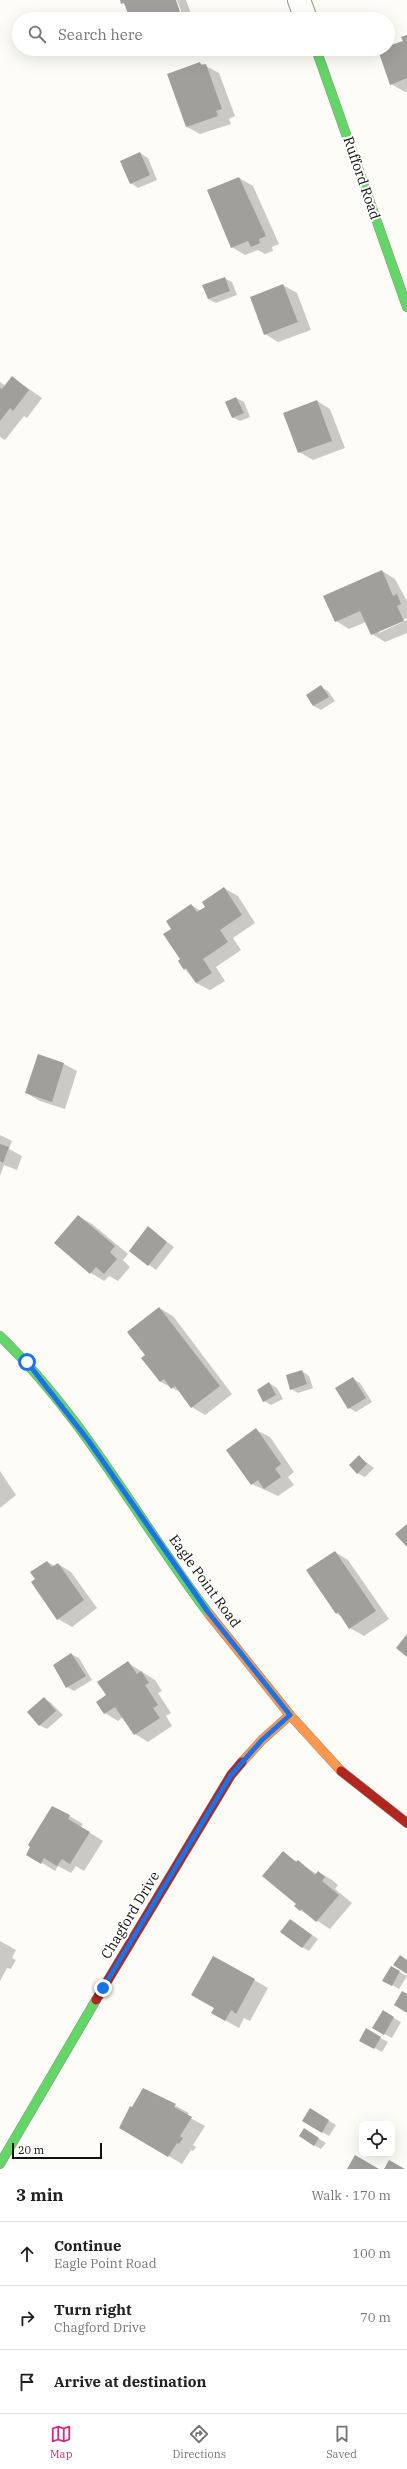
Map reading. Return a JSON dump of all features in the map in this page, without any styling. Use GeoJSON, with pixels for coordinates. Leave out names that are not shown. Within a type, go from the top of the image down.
{"type":"FeatureCollection","features":[{"type":"Feature","properties":{"kind":"street"},"geometry":{"type":"LineString","coordinates":[[299,0],[303,12]]}},
{"type":"Feature","properties":{"kind":"street","name":"Rufford Road"},"geometry":{"type":"LineString","coordinates":[[318,56],[407,307]]}},
{"type":"Feature","properties":{"kind":"street","name":"Eagle Point Road"},"geometry":{"type":"LineString","coordinates":[[0,1336],[27,1362],[88,1440],[208,1612],[290,1715],[334,1765],[407,1823]]}},
{"type":"Feature","properties":{"kind":"street","name":"Chagford Drive"},"geometry":{"type":"LineString","coordinates":[[0,2164],[103,1988],[231,1775],[262,1740],[290,1715]]}},
{"type":"Feature","properties":{"kind":"building"},"geometry":{"type":"Polygon","coordinates":[[[120,0],[176,0],[180,12],[127,12],[124,3],[121,4],[120,0]]]}},
{"type":"Feature","properties":{"kind":"building"},"geometry":{"type":"Polygon","coordinates":[[[407,35],[407,78],[390,85],[380,56],[395,56],[395,44],[403,41],[401,37],[407,35]]]}},
{"type":"Feature","properties":{"kind":"building"},"geometry":{"type":"Polygon","coordinates":[[[200,62],[201,65],[206,64],[222,109],[216,111],[218,116],[186,127],[167,74],[200,62]]]}},
{"type":"Feature","properties":{"kind":"building"},"geometry":{"type":"Polygon","coordinates":[[[140,152],[150,175],[130,184],[120,161],[140,152]]]}},
{"type":"Feature","properties":{"kind":"building"},"geometry":{"type":"Polygon","coordinates":[[[239,177],[266,236],[259,239],[260,243],[251,247],[248,241],[231,248],[207,190],[239,177]]]}},
{"type":"Feature","properties":{"kind":"building"},"geometry":{"type":"Polygon","coordinates":[[[225,277],[230,291],[208,299],[202,285],[225,277]]]}},
{"type":"Feature","properties":{"kind":"building"},"geometry":{"type":"Polygon","coordinates":[[[283,284],[298,322],[264,335],[250,297],[283,284]]]}},
{"type":"Feature","properties":{"kind":"building"},"geometry":{"type":"Polygon","coordinates":[[[12,376],[29,390],[13,411],[10,408],[0,421],[0,388],[2,389],[12,376]]]}},
{"type":"Feature","properties":{"kind":"building"},"geometry":{"type":"Polygon","coordinates":[[[236,397],[244,413],[232,418],[225,402],[236,397]]]}},
{"type":"Feature","properties":{"kind":"building"},"geometry":{"type":"Polygon","coordinates":[[[317,400],[332,441],[298,453],[283,413],[317,400]]]}},
{"type":"Feature","properties":{"kind":"building"},"geometry":{"type":"Polygon","coordinates":[[[382,570],[393,596],[397,594],[401,604],[397,606],[404,621],[371,635],[360,611],[335,622],[323,596],[382,570]]]}},
{"type":"Feature","properties":{"kind":"building"},"geometry":{"type":"Polygon","coordinates":[[[321,685],[329,697],[313,706],[306,695],[321,685]]]}},
{"type":"Feature","properties":{"kind":"building"},"geometry":{"type":"Polygon","coordinates":[[[224,887],[242,915],[220,930],[228,942],[203,959],[212,973],[196,983],[186,968],[184,970],[178,961],[180,959],[163,934],[171,929],[166,921],[191,904],[197,912],[205,907],[202,902],[224,887]]]}},
{"type":"Feature","properties":{"kind":"building"},"geometry":{"type":"Polygon","coordinates":[[[38,1054],[64,1063],[52,1102],[25,1093],[38,1054]]]}},
{"type":"Feature","properties":{"kind":"building"},"geometry":{"type":"Polygon","coordinates":[[[0,1144],[9,1147],[3,1163],[0,1161],[0,1144]]]}},
{"type":"Feature","properties":{"kind":"building"},"geometry":{"type":"Polygon","coordinates":[[[78,1215],[115,1246],[110,1252],[117,1259],[104,1274],[96,1267],[90,1274],[54,1243],[78,1215]]]}},
{"type":"Feature","properties":{"kind":"building"},"geometry":{"type":"Polygon","coordinates":[[[148,1226],[167,1242],[148,1266],[129,1251],[148,1226]]]}},
{"type":"Feature","properties":{"kind":"building"},"geometry":{"type":"Polygon","coordinates":[[[159,1307],[220,1386],[191,1408],[175,1386],[171,1389],[164,1379],[160,1382],[141,1358],[145,1355],[127,1332],[159,1307]]]}},
{"type":"Feature","properties":{"kind":"building"},"geometry":{"type":"Polygon","coordinates":[[[302,1370],[307,1384],[290,1390],[286,1375],[302,1370]]]}},
{"type":"Feature","properties":{"kind":"building"},"geometry":{"type":"Polygon","coordinates":[[[353,1377],[366,1398],[348,1409],[335,1388],[353,1377]]]}},
{"type":"Feature","properties":{"kind":"building"},"geometry":{"type":"Polygon","coordinates":[[[269,1382],[276,1395],[263,1402],[257,1390],[269,1382]]]}},
{"type":"Feature","properties":{"kind":"building"},"geometry":{"type":"Polygon","coordinates":[[[256,1428],[281,1464],[275,1469],[281,1477],[264,1489],[258,1480],[251,1485],[226,1450],[256,1428]]]}},
{"type":"Feature","properties":{"kind":"building"},"geometry":{"type":"Polygon","coordinates":[[[359,1455],[367,1464],[357,1474],[349,1465],[359,1455]]]}},
{"type":"Feature","properties":{"kind":"building"},"geometry":{"type":"Polygon","coordinates":[[[407,1524],[407,1547],[395,1534],[407,1524]]]}},
{"type":"Feature","properties":{"kind":"building"},"geometry":{"type":"Polygon","coordinates":[[[335,1551],[376,1611],[349,1629],[338,1612],[336,1614],[306,1570],[335,1551]]]}},
{"type":"Feature","properties":{"kind":"building"},"geometry":{"type":"Polygon","coordinates":[[[47,1561],[52,1567],[58,1563],[84,1600],[57,1620],[31,1582],[35,1579],[30,1572],[47,1561]]]}},
{"type":"Feature","properties":{"kind":"building"},"geometry":{"type":"Polygon","coordinates":[[[407,1634],[407,1657],[396,1648],[407,1634]]]}},
{"type":"Feature","properties":{"kind":"building"},"geometry":{"type":"Polygon","coordinates":[[[71,1653],[86,1676],[66,1688],[53,1665],[71,1653]]]}},
{"type":"Feature","properties":{"kind":"building"},"geometry":{"type":"Polygon","coordinates":[[[128,1661],[137,1674],[141,1671],[149,1683],[145,1685],[158,1705],[153,1708],[160,1718],[134,1735],[115,1707],[104,1714],[96,1702],[106,1695],[97,1682],[128,1661]]]}},
{"type":"Feature","properties":{"kind":"building"},"geometry":{"type":"Polygon","coordinates":[[[44,1697],[56,1711],[39,1726],[27,1712],[44,1697]]]}},
{"type":"Feature","properties":{"kind":"building"},"geometry":{"type":"Polygon","coordinates":[[[52,1806],[70,1815],[68,1819],[90,1832],[70,1864],[62,1859],[57,1866],[44,1858],[41,1864],[26,1855],[30,1847],[28,1845],[52,1806]]]}},
{"type":"Feature","properties":{"kind":"building"},"geometry":{"type":"Polygon","coordinates":[[[283,1851],[296,1862],[298,1860],[315,1875],[318,1871],[325,1877],[322,1881],[339,1895],[316,1922],[301,1909],[300,1911],[294,1906],[296,1904],[262,1876],[283,1851]]]}},
{"type":"Feature","properties":{"kind":"building"},"geometry":{"type":"Polygon","coordinates":[[[290,1919],[312,1935],[302,1948],[280,1932],[290,1919]]]}},
{"type":"Feature","properties":{"kind":"building"},"geometry":{"type":"Polygon","coordinates":[[[400,1955],[407,1960],[407,1974],[393,1965],[400,1955]]]}},
{"type":"Feature","properties":{"kind":"building"},"geometry":{"type":"Polygon","coordinates":[[[213,1956],[255,1979],[236,2014],[231,2010],[225,2021],[211,2013],[214,2008],[191,1995],[213,1956]]]}},
{"type":"Feature","properties":{"kind":"building"},"geometry":{"type":"Polygon","coordinates":[[[391,1966],[400,1971],[392,1986],[382,1981],[391,1966]]]}},
{"type":"Feature","properties":{"kind":"building"},"geometry":{"type":"Polygon","coordinates":[[[402,1991],[407,1994],[407,2013],[394,2005],[402,1991]]]}},
{"type":"Feature","properties":{"kind":"building"},"geometry":{"type":"Polygon","coordinates":[[[383,2010],[394,2017],[384,2035],[372,2028],[383,2010]]]}},
{"type":"Feature","properties":{"kind":"building"},"geometry":{"type":"Polygon","coordinates":[[[366,2028],[381,2037],[374,2049],[359,2041],[366,2028]]]}},
{"type":"Feature","properties":{"kind":"building"},"geometry":{"type":"Polygon","coordinates":[[[143,2088],[176,2104],[174,2107],[192,2117],[180,2136],[183,2138],[179,2144],[177,2143],[168,2157],[119,2128],[130,2106],[132,2107],[143,2088]]]}},
{"type":"Feature","properties":{"kind":"building"},"geometry":{"type":"Polygon","coordinates":[[[310,2108],[329,2120],[322,2133],[302,2121],[310,2108]]]}},
{"type":"Feature","properties":{"kind":"building"},"geometry":{"type":"Polygon","coordinates":[[[304,2128],[319,2138],[314,2146],[299,2136],[304,2128]]]}},
{"type":"Feature","properties":{"kind":"building"},"geometry":{"type":"Polygon","coordinates":[[[355,2155],[379,2169],[347,2169],[355,2155]]]}},
{"type":"Feature","properties":{"kind":"building"},"geometry":{"type":"Polygon","coordinates":[[[389,2160],[405,2169],[384,2169],[389,2160]]]}},
{"type":"Feature","properties":{"kind":"traffic: fast"},"geometry":{"type":"LineString","coordinates":[[318,56],[407,307]]}},
{"type":"Feature","properties":{"kind":"traffic: fast"},"geometry":{"type":"LineString","coordinates":[[0,1336],[30,1367],[85,1435],[183,1579],[209,1614]]}},
{"type":"Feature","properties":{"kind":"traffic: fast"},"geometry":{"type":"LineString","coordinates":[[0,2164],[96,2000]]}},
{"type":"Feature","properties":{"kind":"traffic: slow"},"geometry":{"type":"LineString","coordinates":[[209,1614],[290,1715],[341,1771]]}},
{"type":"Feature","properties":{"kind":"traffic: slow"},"geometry":{"type":"LineString","coordinates":[[242,1762],[262,1740],[290,1715]]}},
{"type":"Feature","properties":{"kind":"traffic: jam"},"geometry":{"type":"LineString","coordinates":[[96,2000],[231,1775],[242,1762]]}},
{"type":"Feature","properties":{"kind":"traffic: jam"},"geometry":{"type":"LineString","coordinates":[[341,1771],[407,1823]]}},
{"type":"Feature","properties":{"kind":"route"},"geometry":{"type":"LineString","coordinates":[[27,1362],[88,1440],[208,1612],[290,1715],[262,1740],[231,1775],[103,1988]]}}]}
